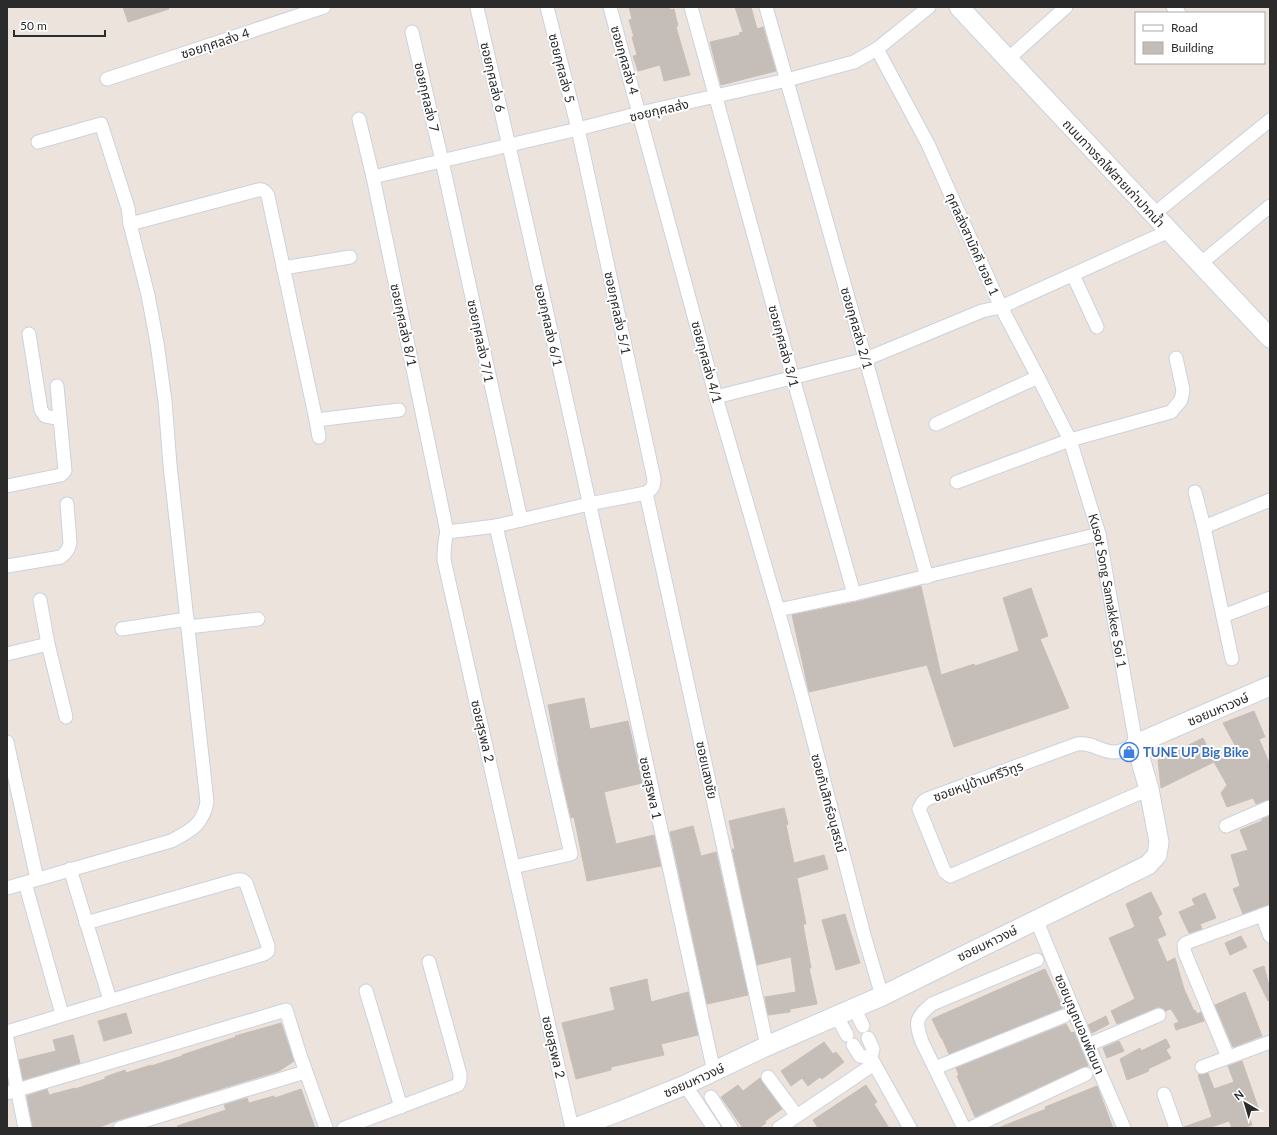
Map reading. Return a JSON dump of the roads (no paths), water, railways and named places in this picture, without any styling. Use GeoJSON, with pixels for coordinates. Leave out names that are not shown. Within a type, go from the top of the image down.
{"type":"FeatureCollection","features":[{"type":"Feature","properties":{"kind":"street","name":"ซอยกุศลส่ง 4"},"geometry":{"type":"LineString","coordinates":[[107,79],[324,7]]}},
{"type":"Feature","properties":{"kind":"street","name":"ซอยกุศลส่ง 5"},"geometry":{"type":"LineString","coordinates":[[547,7],[578,129]]}},
{"type":"Feature","properties":{"kind":"street","name":"ซอยกุศลส่ง 4"},"geometry":{"type":"LineString","coordinates":[[610,7],[640,113]]}},
{"type":"Feature","properties":{"kind":"street","name":"ซอยกุศลส่ง 3/1"},"geometry":{"type":"LineString","coordinates":[[691,7],[854,594]]}},
{"type":"Feature","properties":{"kind":"street","name":"ซอยกุศลส่ง 2/1"},"geometry":{"type":"LineString","coordinates":[[766,7],[927,577]]}},
{"type":"Feature","properties":{"kind":"street","name":"ซอยกุศลส่ง"},"geometry":{"type":"LineString","coordinates":[[373,177],[640,113],[716,97],[854,62],[877,49],[929,7]]}},
{"type":"Feature","properties":{"kind":"street","name":"ถนนทางรถไฟสายเก่าปากน้ำ"},"geometry":{"type":"LineString","coordinates":[[959,7],[1270,338]]}},
{"type":"Feature","properties":{"kind":"street"},"geometry":{"type":"LineString","coordinates":[[1008,59],[1066,7]]}},
{"type":"Feature","properties":{"kind":"street","name":"ซอยกุศลส่ง 6"},"geometry":{"type":"LineString","coordinates":[[477,8],[509,145]]}},
{"type":"Feature","properties":{"kind":"street","name":"ซอยกุศลส่ง 7"},"geometry":{"type":"LineString","coordinates":[[412,32],[442,161]]}},
{"type":"Feature","properties":{"kind":"street","name":"กุศลส่งสามัคคี ซอย 1"},"geometry":{"type":"LineString","coordinates":[[877,49],[928,144],[1001,307],[1070,440]]}},
{"type":"Feature","properties":{"kind":"street","name":"ซอยกุศลส่ง 4/1"},"geometry":{"type":"LineString","coordinates":[[640,113],[716,397],[778,610]]}},
{"type":"Feature","properties":{"kind":"street","name":"ซอยกุศลส่ง 8/1"},"geometry":{"type":"LineString","coordinates":[[359,119],[373,177],[447,532]]}},
{"type":"Feature","properties":{"kind":"street"},"geometry":{"type":"LineString","coordinates":[[1154,214],[1270,120]]}},
{"type":"Feature","properties":{"kind":"street"},"geometry":{"type":"LineString","coordinates":[[7,888],[170,841],[190,832],[205,812],[207,802],[170,465],[165,401],[157,343],[148,295],[130,224],[128,208],[101,124],[38,142]]}},
{"type":"Feature","properties":{"kind":"street","name":"ซอยกุศลส่ง 5/1"},"geometry":{"type":"LineString","coordinates":[[578,129],[654,479],[654,486],[646,493]]}},
{"type":"Feature","properties":{"kind":"street","name":"ซอยกุศลส่ง 6/1"},"geometry":{"type":"LineString","coordinates":[[509,145],[589,504]]}},
{"type":"Feature","properties":{"kind":"street","name":"ซอยกุศลส่ง 7/1"},"geometry":{"type":"LineString","coordinates":[[442,161],[521,520]]}},
{"type":"Feature","properties":{"kind":"street"},"geometry":{"type":"LineString","coordinates":[[130,224],[258,190],[263,190],[266,192],[319,437]]}},
{"type":"Feature","properties":{"kind":"street"},"geometry":{"type":"LineString","coordinates":[[1200,264],[1270,206]]}},
{"type":"Feature","properties":{"kind":"street"},"geometry":{"type":"LineString","coordinates":[[716,397],[866,359],[982,311],[1001,307],[1169,231]]}},
{"type":"Feature","properties":{"kind":"street"},"geometry":{"type":"LineString","coordinates":[[283,268],[350,257]]}},
{"type":"Feature","properties":{"kind":"street"},"geometry":{"type":"LineString","coordinates":[[1073,275],[1097,327]]}},
{"type":"Feature","properties":{"kind":"street"},"geometry":{"type":"LineString","coordinates":[[29,334],[42,410],[45,416],[60,419]]}},
{"type":"Feature","properties":{"kind":"street"},"geometry":{"type":"LineString","coordinates":[[957,482],[1070,440],[1171,412],[1181,400],[1183,390],[1176,358]]}},
{"type":"Feature","properties":{"kind":"street"},"geometry":{"type":"LineString","coordinates":[[936,424],[1038,377]]}},
{"type":"Feature","properties":{"kind":"street"},"geometry":{"type":"LineString","coordinates":[[7,486],[61,475],[65,470],[57,386]]}},
{"type":"Feature","properties":{"kind":"street"},"geometry":{"type":"LineString","coordinates":[[316,420],[399,410]]}},
{"type":"Feature","properties":{"kind":"street","name":"Kusot Song Samakkee Soi 1"},"geometry":{"type":"LineString","coordinates":[[1070,440],[1099,534],[1136,744]]}},
{"type":"Feature","properties":{"kind":"street"},"geometry":{"type":"LineString","coordinates":[[1195,492],[1204,527],[1232,659]]}},
{"type":"Feature","properties":{"kind":"street"},"geometry":{"type":"LineString","coordinates":[[447,532],[496,526],[589,504],[646,493]]}},
{"type":"Feature","properties":{"kind":"street","name":"ซอยแสงชัย"},"geometry":{"type":"LineString","coordinates":[[646,493],[767,1046]]}},
{"type":"Feature","properties":{"kind":"street"},"geometry":{"type":"LineString","coordinates":[[1204,527],[1270,500]]}},
{"type":"Feature","properties":{"kind":"street"},"geometry":{"type":"LineString","coordinates":[[7,566],[61,557],[64,555],[70,543],[67,504]]}},
{"type":"Feature","properties":{"kind":"street","name":"ซอยสุรพล 1"},"geometry":{"type":"LineString","coordinates":[[589,504],[714,1072]]}},
{"type":"Feature","properties":{"kind":"street"},"geometry":{"type":"LineString","coordinates":[[496,526],[571,854],[513,867]]}},
{"type":"Feature","properties":{"kind":"street","name":"ซอยสุรพล 2"},"geometry":{"type":"LineString","coordinates":[[447,532],[444,542],[444,560],[573,1128]]}},
{"type":"Feature","properties":{"kind":"street"},"geometry":{"type":"LineString","coordinates":[[778,610],[927,577],[1099,534]]}},
{"type":"Feature","properties":{"kind":"street"},"geometry":{"type":"LineString","coordinates":[[1223,616],[1270,598]]}},
{"type":"Feature","properties":{"kind":"street"},"geometry":{"type":"LineString","coordinates":[[40,600],[48,644],[66,716]]}},
{"type":"Feature","properties":{"kind":"street","name":"ซอยกันสิทธ์อนุสรณ์"},"geometry":{"type":"LineString","coordinates":[[778,610],[864,935],[882,996]]}},
{"type":"Feature","properties":{"kind":"street"},"geometry":{"type":"LineString","coordinates":[[122,629],[187,623],[258,619]]}},
{"type":"Feature","properties":{"kind":"street"},"geometry":{"type":"LineString","coordinates":[[7,654],[48,644]]}},
{"type":"Feature","properties":{"kind":"street","name":"ซอยมหาวงษ์"},"geometry":{"type":"LineString","coordinates":[[573,1128],[685,1085],[767,1046],[882,996],[1148,865],[1157,855],[1159,842],[1149,789],[1136,744],[1270,686]]}},
{"type":"Feature","properties":{"kind":"street"},"geometry":{"type":"LineString","coordinates":[[7,742],[38,879]]}},
{"type":"Feature","properties":{"kind":"street","name":"ซอยหมู่บ้านศรีวิฑูร"},"geometry":{"type":"LineString","coordinates":[[1136,744],[1114,752],[1102,750],[1085,743],[1078,744],[927,799],[919,809],[942,868],[950,876],[1149,789]]}},
{"type":"Feature","properties":{"kind":"street"},"geometry":{"type":"LineString","coordinates":[[1226,826],[1270,807]]}},
{"type":"Feature","properties":{"kind":"street"},"geometry":{"type":"LineString","coordinates":[[70,869],[110,1000]]}},
{"type":"Feature","properties":{"kind":"street"},"geometry":{"type":"LineString","coordinates":[[7,1032],[62,1014],[264,954],[268,951],[268,946],[246,883],[242,880],[237,880],[86,922]]}},
{"type":"Feature","properties":{"kind":"street"},"geometry":{"type":"LineString","coordinates":[[25,883],[62,1014]]}},
{"type":"Feature","properties":{"kind":"street"},"geometry":{"type":"LineString","coordinates":[[1228,1057],[1185,953],[1184,945],[1266,914],[1270,936]]}},
{"type":"Feature","properties":{"kind":"street","name":"ซอยบุญถนอมพัฒนา"},"geometry":{"type":"LineString","coordinates":[[1036,919],[1124,1128]]}},
{"type":"Feature","properties":{"kind":"street"},"geometry":{"type":"LineString","coordinates":[[964,1128],[922,1042],[918,1028],[918,1018],[923,1011],[932,1004],[1037,960]]}},
{"type":"Feature","properties":{"kind":"street"},"geometry":{"type":"LineString","coordinates":[[344,1128],[458,1085],[460,1074],[429,962]]}},
{"type":"Feature","properties":{"kind":"street"},"geometry":{"type":"LineString","coordinates":[[366,990],[401,1107]]}},
{"type":"Feature","properties":{"kind":"street"},"geometry":{"type":"LineString","coordinates":[[12,1091],[286,1010],[305,1072],[326,1128]]}},
{"type":"Feature","properties":{"kind":"street"},"geometry":{"type":"LineString","coordinates":[[845,1012],[865,1032],[872,1049],[872,1061],[905,1126]]}},
{"type":"Feature","properties":{"kind":"street"},"geometry":{"type":"LineString","coordinates":[[845,1012],[850,1040],[860,1056],[872,1061]]}},
{"type":"Feature","properties":{"kind":"street"},"geometry":{"type":"LineString","coordinates":[[1088,1045],[1159,1015]]}},
{"type":"Feature","properties":{"kind":"street"},"geometry":{"type":"LineString","coordinates":[[935,1068],[1064,1016]]}},
{"type":"Feature","properties":{"kind":"street"},"geometry":{"type":"LineString","coordinates":[[7,1039],[12,1091],[25,1128]]}},
{"type":"Feature","properties":{"kind":"street"},"geometry":{"type":"LineString","coordinates":[[1202,1067],[1270,1042]]}},
{"type":"Feature","properties":{"kind":"street"},"geometry":{"type":"LineString","coordinates":[[780,1128],[872,1061]]}},
{"type":"Feature","properties":{"kind":"street"},"geometry":{"type":"LineString","coordinates":[[120,1128],[305,1072]]}},
{"type":"Feature","properties":{"kind":"street"},"geometry":{"type":"LineString","coordinates":[[971,1128],[1086,1074]]}},
{"type":"Feature","properties":{"kind":"street"},"geometry":{"type":"LineString","coordinates":[[768,1077],[797,1116]]}},
{"type":"Feature","properties":{"kind":"street"},"geometry":{"type":"LineString","coordinates":[[685,1085],[714,1128]]}},
{"type":"Feature","properties":{"kind":"street"},"geometry":{"type":"LineString","coordinates":[[1164,1094],[1176,1128]]}},
{"type":"Feature","properties":{"kind":"street"},"geometry":{"type":"LineString","coordinates":[[711,1097],[731,1128]]}},
{"type":"Feature","properties":{"kind":"place","name":"TUNE UP Big Bike"},"geometry":{"type":"Point","coordinates":[1129,752]}}]}
